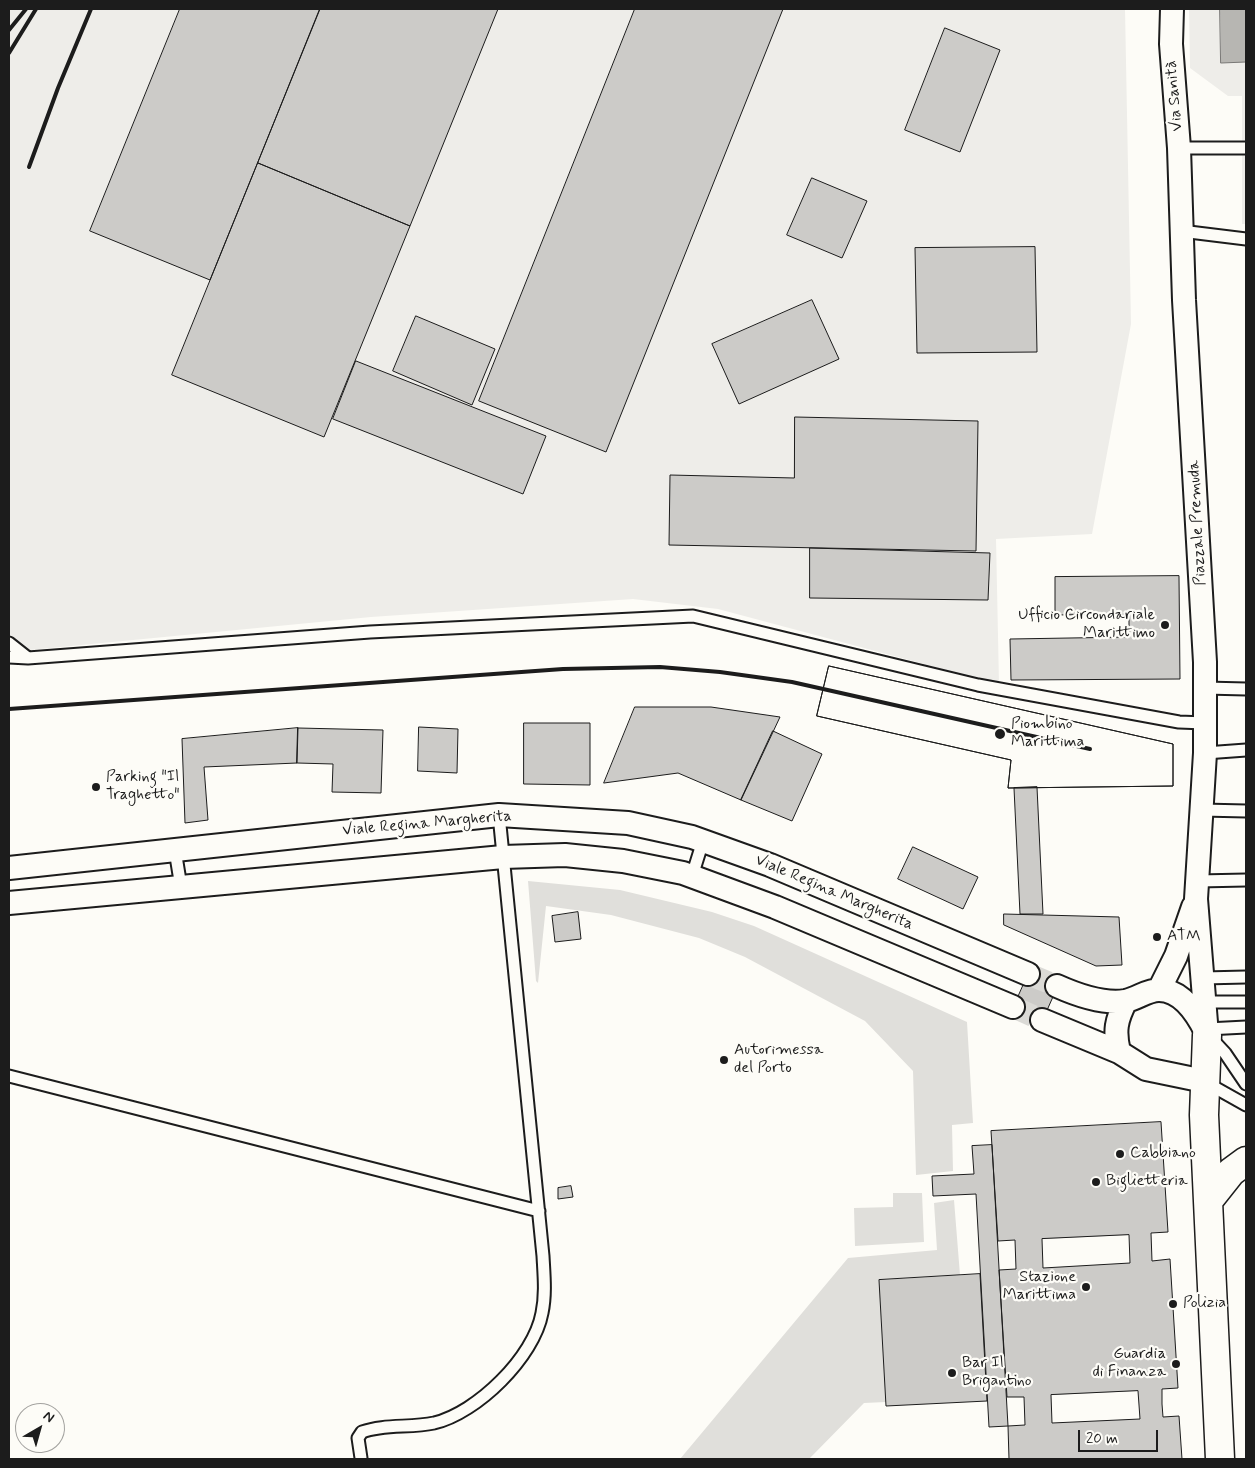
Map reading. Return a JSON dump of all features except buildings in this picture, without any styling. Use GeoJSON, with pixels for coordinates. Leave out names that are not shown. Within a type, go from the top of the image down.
{"type":"FeatureCollection","features":[{"type":"Feature","properties":{"kind":"street","name":"Via Sanità"},"geometry":{"type":"LineString","coordinates":[[1158,9],[1171,44]]}},
{"type":"Feature","properties":{"kind":"street","name":"Via Sanità"},"geometry":{"type":"LineString","coordinates":[[1172,9],[1171,44],[1179,148]]}},
{"type":"Feature","properties":{"kind":"street","name":"Piazzale Premuda"},"geometry":{"type":"LineString","coordinates":[[1179,148],[1205,688],[1202,810],[1197,890],[1207,1032]]}},
{"type":"Feature","properties":{"kind":"street","name":"Viale Regina Margherita"},"geometry":{"type":"LineString","coordinates":[[9,868],[499,815],[628,823],[703,841],[770,865],[1028,974]]}},
{"type":"Feature","properties":{"kind":"street"},"geometry":{"type":"LineString","coordinates":[[9,903],[502,857],[565,855],[604,859],[640,864],[692,876],[775,907],[1013,1007]]}},
{"type":"Feature","properties":{"kind":"street","name":"Piazzale Premuda"},"geometry":{"type":"LineString","coordinates":[[1159,990],[1176,956],[1197,890]]}},
{"type":"Feature","properties":{"kind":"street"},"geometry":{"type":"LineString","coordinates":[[1057,986],[1100,1000],[1126,1001],[1159,990],[1182,999],[1192,1008],[1207,1032],[1204,1081],[1220,1459]]}},
{"type":"Feature","properties":{"kind":"street"},"geometry":{"type":"LineString","coordinates":[[1119,1052],[1115,1030],[1116,1019],[1126,1001]]}},
{"type":"Feature","properties":{"kind":"street"},"geometry":{"type":"LineString","coordinates":[[1042,1020],[1119,1052],[1146,1069],[1204,1081]]}},
{"type":"Feature","properties":{"kind":"street"},"geometry":{"type":"LineString","coordinates":[[1208,1201],[1231,1172],[1246,1161]]}},
{"type":"Feature","properties":{"kind":"lane"},"geometry":{"type":"LineString","coordinates":[[1179,148],[1246,148]]}},
{"type":"Feature","properties":{"kind":"lane"},"geometry":{"type":"LineString","coordinates":[[1182,231],[1246,239]]}},
{"type":"Feature","properties":{"kind":"lane"},"geometry":{"type":"LineString","coordinates":[[9,657],[28,658],[370,632],[693,616],[978,685],[1179,722],[1205,723]]}},
{"type":"Feature","properties":{"kind":"lane"},"geometry":{"type":"LineString","coordinates":[[9,643],[28,658]]}},
{"type":"Feature","properties":{"kind":"lane"},"geometry":{"type":"LineString","coordinates":[[1205,688],[1246,690]]}},
{"type":"Feature","properties":{"kind":"lane"},"geometry":{"type":"LineString","coordinates":[[1204,754],[1246,750]]}},
{"type":"Feature","properties":{"kind":"lane"},"geometry":{"type":"LineString","coordinates":[[1202,810],[1246,811]]}},
{"type":"Feature","properties":{"kind":"lane"},"geometry":{"type":"LineString","coordinates":[[361,1458],[358,1438],[362,1432],[378,1428],[434,1422],[457,1414],[480,1399],[523,1355],[542,1315],[545,1291],[539,1212],[499,815]]}},
{"type":"Feature","properties":{"kind":"lane"},"geometry":{"type":"LineString","coordinates":[[692,876],[703,841]]}},
{"type":"Feature","properties":{"kind":"lane"},"geometry":{"type":"LineString","coordinates":[[175,850],[181,887]]}},
{"type":"Feature","properties":{"kind":"lane"},"geometry":{"type":"LineString","coordinates":[[1197,890],[1246,880]]}},
{"type":"Feature","properties":{"kind":"lane"},"geometry":{"type":"LineString","coordinates":[[1203,978],[1246,976]]}},
{"type":"Feature","properties":{"kind":"lane"},"geometry":{"type":"LineString","coordinates":[[1205,1002],[1246,1002]]}},
{"type":"Feature","properties":{"kind":"lane"},"geometry":{"type":"LineString","coordinates":[[1207,1032],[1246,1027]]}},
{"type":"Feature","properties":{"kind":"lane"},"geometry":{"type":"LineString","coordinates":[[1207,1032],[1225,1053],[1246,1084]]}},
{"type":"Feature","properties":{"kind":"lane"},"geometry":{"type":"LineString","coordinates":[[9,1076],[539,1212]]}},
{"type":"Feature","properties":{"kind":"lane"},"geometry":{"type":"LineString","coordinates":[[1204,1081],[1246,1106]]}},
{"type":"Feature","properties":{"kind":"shaded area"},"geometry":{"type":"Polygon","coordinates":[[[9,9],[1125,9],[1131,324],[1092,534],[996,539],[999,684],[718,609],[633,599],[371,617],[9,652],[9,9]]]}},
{"type":"Feature","properties":{"kind":"shaded area"},"geometry":{"type":"Polygon","coordinates":[[[1189,9],[1220,9],[1221,62],[1246,62],[1246,224],[1242,224],[1242,96],[1228,96],[1190,68],[1189,9]]]}},
{"type":"Feature","properties":{"kind":"shaded area"},"geometry":{"type":"Polygon","coordinates":[[[1220,9],[1246,9],[1246,62],[1221,63],[1220,9]]]}},
{"type":"Feature","properties":{"kind":"shaded area"},"geometry":{"type":"Polygon","coordinates":[[[528,881],[620,890],[712,912],[754,926],[967,1022],[973,1123],[952,1125],[953,1171],[916,1175],[913,1071],[865,1021],[745,957],[699,938],[611,915],[546,906],[538,983],[536,981],[528,881]]]}},
{"type":"Feature","properties":{"kind":"shaded area"},"geometry":{"type":"Polygon","coordinates":[[[893,1193],[922,1193],[924,1242],[855,1246],[854,1208],[893,1207],[893,1193]]]}},
{"type":"Feature","properties":{"kind":"shaded area"},"geometry":{"type":"Polygon","coordinates":[[[954,1200],[960,1275],[879,1280],[886,1402],[864,1403],[809,1459],[680,1459],[848,1258],[937,1250],[934,1203],[954,1200]]]}},
{"type":"Feature","properties":{"kind":"tunnel"},"geometry":{"type":"LineString","coordinates":[[1028,974],[1057,986]]}},
{"type":"Feature","properties":{"kind":"tunnel"},"geometry":{"type":"LineString","coordinates":[[1013,1007],[1042,1020]]}},
{"type":"Feature","properties":{"kind":"railway"},"geometry":{"type":"LineString","coordinates":[[9,30],[26,9]]}},
{"type":"Feature","properties":{"kind":"railway"},"geometry":{"type":"LineString","coordinates":[[9,53],[36,9]]}},
{"type":"Feature","properties":{"kind":"railway"},"geometry":{"type":"LineString","coordinates":[[29,167],[58,88],[91,9]]}},
{"type":"Feature","properties":{"kind":"railway"},"geometry":{"type":"LineString","coordinates":[[9,709],[563,669],[660,667],[720,672],[792,682],[1090,749]]}},
{"type":"Feature","properties":{"kind":"place","name":"Ufficio Circondariale Marittimo"},"geometry":{"type":"Point","coordinates":[1165,625]}},
{"type":"Feature","properties":{"kind":"place","name":"Piombino Marittima"},"geometry":{"type":"Point","coordinates":[1000,734]}},
{"type":"Feature","properties":{"kind":"place","name":"Parking \"Il Traghetto\""},"geometry":{"type":"Point","coordinates":[96,787]}},
{"type":"Feature","properties":{"kind":"place","name":"ATM"},"geometry":{"type":"Point","coordinates":[1157,937]}},
{"type":"Feature","properties":{"kind":"place","name":"Autorimessa del Porto"},"geometry":{"type":"Point","coordinates":[724,1060]}},
{"type":"Feature","properties":{"kind":"place","name":"Cabbiano"},"geometry":{"type":"Point","coordinates":[1120,1154]}},
{"type":"Feature","properties":{"kind":"place","name":"Biglietteria"},"geometry":{"type":"Point","coordinates":[1096,1182]}},
{"type":"Feature","properties":{"kind":"place","name":"Stazione Marittima"},"geometry":{"type":"Point","coordinates":[1086,1287]}},
{"type":"Feature","properties":{"kind":"place","name":"Polizia"},"geometry":{"type":"Point","coordinates":[1173,1304]}},
{"type":"Feature","properties":{"kind":"place","name":"Guardia di Finanza"},"geometry":{"type":"Point","coordinates":[1176,1364]}},
{"type":"Feature","properties":{"kind":"place","name":"Bar Il Brigantino"},"geometry":{"type":"Point","coordinates":[952,1373]}}]}
